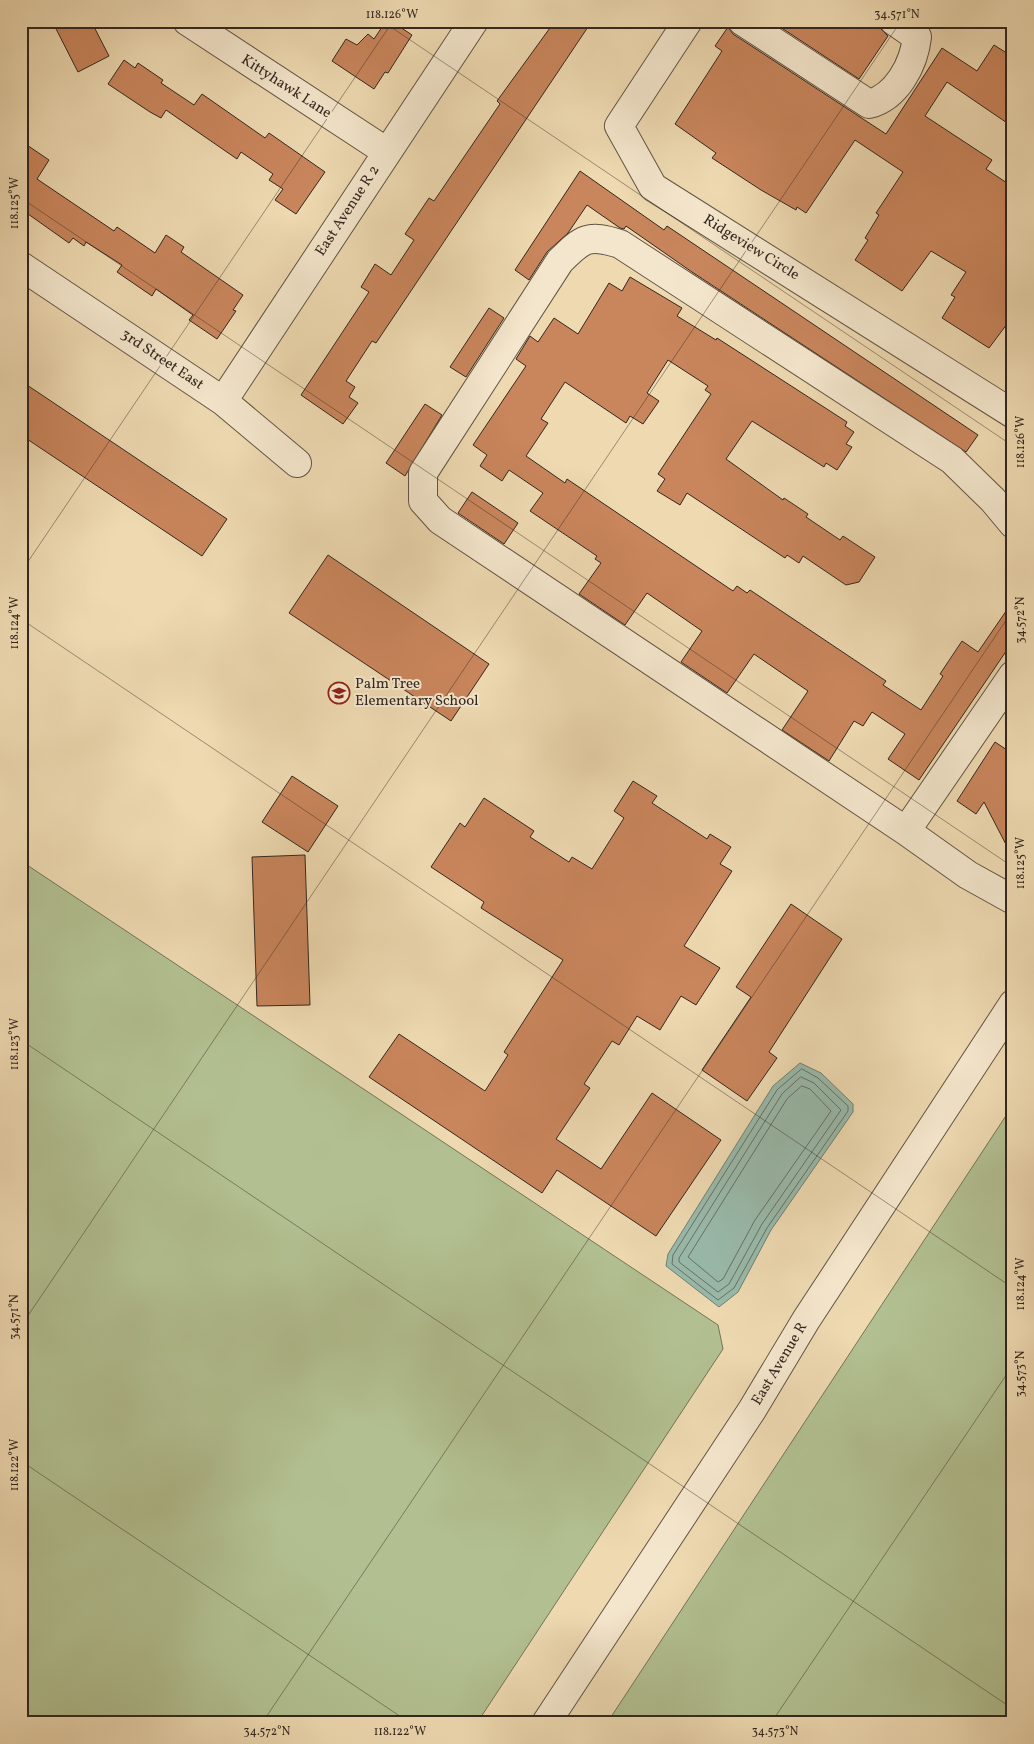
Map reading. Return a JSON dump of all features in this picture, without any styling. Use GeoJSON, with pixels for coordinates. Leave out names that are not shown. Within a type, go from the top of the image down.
{"type":"FeatureCollection","features":[{"type":"Feature","properties":{"kind":"street","name":"Kittyhawk Lane"},"geometry":{"type":"LineString","coordinates":[[187,21],[387,152]]}},
{"type":"Feature","properties":{"kind":"street","name":"East Avenue R 2"},"geometry":{"type":"LineString","coordinates":[[223,401],[474,21]]}},
{"type":"Feature","properties":{"kind":"street","name":"Ridgeview Circle"},"geometry":{"type":"LineString","coordinates":[[688,21],[619,126],[653,187],[1013,414]]}},
{"type":"Feature","properties":{"kind":"street"},"geometry":{"type":"LineString","coordinates":[[742,21],[869,104],[881,101],[900,82],[916,52],[917,37],[894,21]]}},
{"type":"Feature","properties":{"kind":"street"},"geometry":{"type":"LineString","coordinates":[[1013,524],[993,500],[952,460],[620,244],[597,237],[577,244],[560,261],[422,473],[423,500],[440,520],[906,831],[968,875],[1013,900]]}},
{"type":"Feature","properties":{"kind":"street","name":"3rd Street East"},"geometry":{"type":"LineString","coordinates":[[21,266],[223,401],[297,463]]}},
{"type":"Feature","properties":{"kind":"street"},"geometry":{"type":"LineString","coordinates":[[906,831],[1013,675]]}},
{"type":"Feature","properties":{"kind":"street","name":"East Avenue R"},"geometry":{"type":"LineString","coordinates":[[546,1723],[752,1410],[811,1312],[1013,1004]]}},
{"type":"Feature","properties":{"kind":"green space"},"geometry":{"type":"Polygon","coordinates":[[[21,861],[718,1325],[723,1349],[477,1723],[21,1723],[21,861]]]}},
{"type":"Feature","properties":{"kind":"green space"},"geometry":{"type":"Polygon","coordinates":[[[1013,1105],[1013,1723],[607,1723],[1013,1105]]]}},
{"type":"Feature","properties":{"kind":"water"},"geometry":{"type":"Polygon","coordinates":[[[800,1063],[821,1073],[853,1104],[853,1112],[771,1230],[738,1292],[719,1307],[666,1266],[668,1254],[773,1086],[800,1063]]]}},
{"type":"Feature","properties":{"kind":"building"},"geometry":{"type":"Polygon","coordinates":[[[52,21],[91,21],[109,56],[78,72],[52,21]]]}},
{"type":"Feature","properties":{"kind":"building"},"geometry":{"type":"Polygon","coordinates":[[[386,21],[391,21],[412,35],[388,73],[385,72],[374,89],[332,61],[346,39],[357,45],[368,34],[374,39],[386,21]]]}},
{"type":"Feature","properties":{"kind":"building"},"geometry":{"type":"Polygon","coordinates":[[[555,21],[592,21],[376,343],[372,341],[346,381],[355,387],[349,397],[358,403],[343,424],[301,395],[369,292],[361,287],[375,264],[391,275],[414,240],[405,234],[429,198],[434,201],[500,104],[497,101],[555,21]]]}},
{"type":"Feature","properties":{"kind":"building"},"geometry":{"type":"Polygon","coordinates":[[[771,21],[879,21],[880,28],[888,36],[859,79],[771,21]]]}},
{"type":"Feature","properties":{"kind":"building"},"geometry":{"type":"Polygon","coordinates":[[[728,27],[733,34],[886,134],[942,48],[977,71],[994,45],[1013,57],[1013,127],[947,82],[925,116],[992,160],[986,169],[1013,187],[1013,316],[989,348],[942,318],[955,297],[951,295],[966,272],[931,251],[902,291],[855,260],[868,240],[865,238],[879,215],[876,213],[903,172],[855,140],[806,213],[797,207],[796,210],[761,190],[712,158],[716,153],[675,124],[722,51],[715,46],[728,27]]]}},
{"type":"Feature","properties":{"kind":"building"},"geometry":{"type":"Polygon","coordinates":[[[124,60],[135,68],[138,63],[163,80],[161,83],[194,105],[202,94],[265,138],[269,133],[325,172],[296,214],[275,200],[283,189],[269,180],[273,174],[241,152],[237,159],[166,110],[161,118],[108,84],[124,60]]]}},
{"type":"Feature","properties":{"kind":"building"},"geometry":{"type":"Polygon","coordinates":[[[21,141],[49,160],[37,179],[114,231],[117,227],[155,253],[166,235],[184,247],[181,252],[243,295],[233,310],[236,311],[217,339],[189,320],[193,315],[156,289],[152,296],[117,272],[122,265],[86,242],[84,246],[73,238],[69,243],[21,209],[21,141]]]}},
{"type":"Feature","properties":{"kind":"building"},"geometry":{"type":"Polygon","coordinates":[[[580,171],[664,230],[667,226],[978,435],[966,452],[692,272],[626,226],[624,229],[620,228],[587,205],[568,233],[547,252],[529,280],[515,270],[580,171]]]}},
{"type":"Feature","properties":{"kind":"building"},"geometry":{"type":"Polygon","coordinates":[[[630,277],[682,308],[677,316],[716,340],[717,338],[847,422],[845,426],[854,432],[846,444],[852,447],[837,470],[826,463],[824,467],[752,421],[726,459],[783,500],[784,498],[808,514],[806,517],[840,540],[843,536],[875,557],[859,582],[846,585],[803,556],[799,563],[787,555],[785,558],[687,493],[680,505],[657,491],[665,479],[658,474],[711,394],[705,390],[708,386],[668,360],[647,393],[659,401],[643,424],[630,416],[626,423],[565,382],[541,419],[548,423],[526,456],[565,483],[567,479],[733,591],[737,586],[747,593],[750,590],[886,681],[883,685],[921,710],[943,676],[940,674],[962,641],[978,652],[1013,601],[1013,641],[919,780],[888,759],[905,734],[872,712],[863,726],[854,721],[829,761],[782,730],[808,691],[754,654],[727,693],[681,662],[702,631],[647,593],[625,625],[579,594],[601,563],[595,559],[597,556],[530,511],[543,493],[509,470],[502,481],[480,466],[487,455],[473,445],[526,366],[516,359],[530,336],[538,342],[554,318],[578,334],[609,283],[622,291],[630,277]]]}},
{"type":"Feature","properties":{"kind":"building"},"geometry":{"type":"Polygon","coordinates":[[[489,308],[504,318],[466,377],[450,367],[489,308]]]}},
{"type":"Feature","properties":{"kind":"building"},"geometry":{"type":"Polygon","coordinates":[[[21,381],[227,519],[202,556],[21,435],[21,381]]]}},
{"type":"Feature","properties":{"kind":"building"},"geometry":{"type":"Polygon","coordinates":[[[425,404],[442,415],[405,476],[386,463],[425,404]]]}},
{"type":"Feature","properties":{"kind":"building"},"geometry":{"type":"Polygon","coordinates":[[[472,492],[518,523],[504,544],[458,513],[472,492]]]}},
{"type":"Feature","properties":{"kind":"building"},"geometry":{"type":"Polygon","coordinates":[[[328,555],[489,664],[451,721],[289,613],[328,555]]]}},
{"type":"Feature","properties":{"kind":"building"},"geometry":{"type":"Polygon","coordinates":[[[995,742],[1013,754],[1013,858],[984,802],[976,814],[957,801],[995,742]]]}},
{"type":"Feature","properties":{"kind":"building"},"geometry":{"type":"Polygon","coordinates":[[[292,776],[338,806],[308,852],[262,822],[292,776]]]}},
{"type":"Feature","properties":{"kind":"building"},"geometry":{"type":"Polygon","coordinates":[[[633,781],[657,796],[652,803],[707,839],[710,834],[731,847],[720,864],[732,871],[684,946],[720,968],[696,1005],[681,996],[660,1030],[637,1016],[619,1045],[612,1041],[584,1084],[590,1088],[556,1139],[601,1169],[652,1093],[721,1140],[656,1236],[557,1170],[542,1193],[369,1077],[399,1034],[485,1091],[508,1055],[504,1052],[563,960],[481,908],[484,902],[431,867],[460,823],[465,827],[484,798],[534,831],[530,837],[569,862],[572,857],[592,869],[624,818],[614,811],[633,781]]]}},
{"type":"Feature","properties":{"kind":"building"},"geometry":{"type":"Polygon","coordinates":[[[305,855],[310,1005],[257,1006],[252,857],[305,855]]]}},
{"type":"Feature","properties":{"kind":"building"},"geometry":{"type":"Polygon","coordinates":[[[791,904],[842,939],[769,1052],[777,1058],[747,1101],[702,1070],[751,997],[736,987],[791,904]]]}},
{"type":"Feature","properties":{"kind":"place","name":"Palm Tree Elementary School"},"geometry":{"type":"Point","coordinates":[339,693]}}]}
